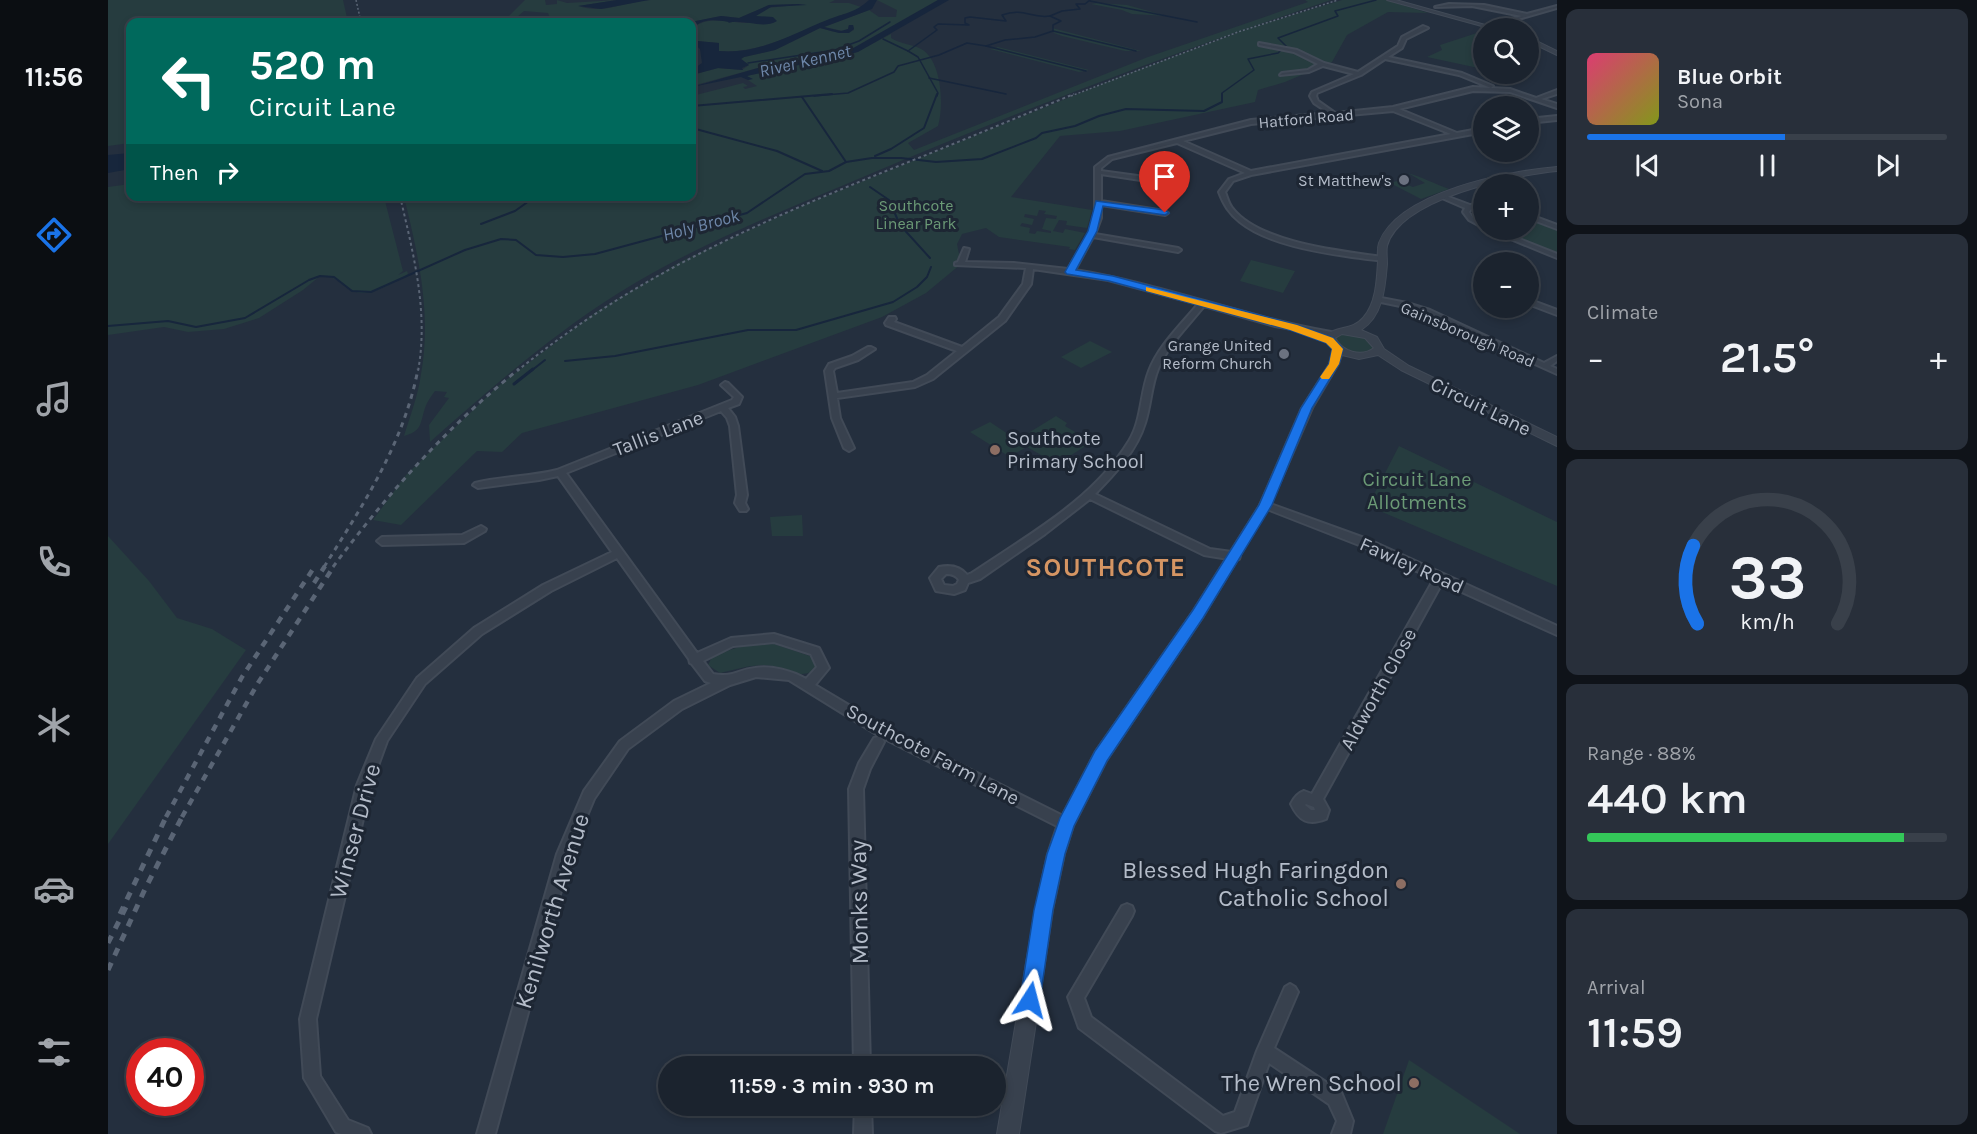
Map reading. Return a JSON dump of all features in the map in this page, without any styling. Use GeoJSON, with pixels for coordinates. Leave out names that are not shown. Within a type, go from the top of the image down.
{"type":"FeatureCollection","features":[{"type":"Feature","properties":{"kind":"street"},"geometry":{"type":"LineString","coordinates":[[1390,0],[1473,23]]}},
{"type":"Feature","properties":{"kind":"street"},"geometry":{"type":"LineString","coordinates":[[1437,7],[1458,2],[1477,2],[1530,16]]}},
{"type":"Feature","properties":{"kind":"street"},"geometry":{"type":"LineString","coordinates":[[1523,18],[1557,8]]}},
{"type":"Feature","properties":{"kind":"street"},"geometry":{"type":"LineString","coordinates":[[1335,115],[1316,102],[1313,96],[1315,92],[1359,74],[1400,47],[1404,38],[1425,27]]}},
{"type":"Feature","properties":{"kind":"street"},"geometry":{"type":"LineString","coordinates":[[1261,44],[1291,50],[1322,64],[1359,74]]}},
{"type":"Feature","properties":{"kind":"street"},"geometry":{"type":"LineString","coordinates":[[1539,44],[1557,53]]}},
{"type":"Feature","properties":{"kind":"street"},"geometry":{"type":"LineString","coordinates":[[1385,58],[1460,74],[1486,83],[1494,89]]}},
{"type":"Feature","properties":{"kind":"street"},"geometry":{"type":"LineString","coordinates":[[1282,74],[1309,71],[1322,64]]}},
{"type":"Feature","properties":{"kind":"street","name":"Hatford Road"},"geometry":{"type":"LineString","coordinates":[[1097,172],[1098,167],[1110,158],[1263,120],[1393,109],[1473,89],[1494,89],[1524,96]]}},
{"type":"Feature","properties":{"kind":"street"},"geometry":{"type":"LineString","coordinates":[[1539,98],[1557,92]]}},
{"type":"Feature","properties":{"kind":"street","name":"Hatford Road"},"geometry":{"type":"LineString","coordinates":[[1539,100],[1557,106]]}},
{"type":"Feature","properties":{"kind":"street"},"geometry":{"type":"LineString","coordinates":[[1393,109],[1458,135]]}},
{"type":"Feature","properties":{"kind":"street"},"geometry":{"type":"LineString","coordinates":[[1546,118],[1557,125]]}},
{"type":"Feature","properties":{"kind":"street"},"geometry":{"type":"LineString","coordinates":[[1539,119],[1557,118]]}},
{"type":"Feature","properties":{"kind":"street"},"geometry":{"type":"LineString","coordinates":[[1382,259],[1300,244],[1264,233],[1245,224],[1232,213],[1223,202],[1222,192],[1231,180],[1250,173],[1473,132]]}},
{"type":"Feature","properties":{"kind":"street"},"geometry":{"type":"LineString","coordinates":[[1178,141],[1250,173]]}},
{"type":"Feature","properties":{"kind":"street"},"geometry":{"type":"LineString","coordinates":[[1353,331],[1361,327],[1371,316],[1379,299],[1383,246],[1395,223],[1421,206],[1513,174],[1557,169]]}},
{"type":"Feature","properties":{"kind":"street"},"geometry":{"type":"LineString","coordinates":[[1070,272],[1098,218],[1097,172],[1167,182]]}},
{"type":"Feature","properties":{"kind":"street"},"geometry":{"type":"LineString","coordinates":[[1444,197],[1473,207]]}},
{"type":"Feature","properties":{"kind":"street"},"geometry":{"type":"LineString","coordinates":[[1099,203],[1165,213]]}},
{"type":"Feature","properties":{"kind":"street"},"geometry":{"type":"LineString","coordinates":[[1469,207],[1466,212],[1473,220]]}},
{"type":"Feature","properties":{"kind":"street"},"geometry":{"type":"LineString","coordinates":[[1539,220],[1557,227]]}},
{"type":"Feature","properties":{"kind":"street"},"geometry":{"type":"LineString","coordinates":[[1091,235],[1178,250]]}},
{"type":"Feature","properties":{"kind":"street"},"geometry":{"type":"LineString","coordinates":[[1517,240],[1557,256]]}},
{"type":"Feature","properties":{"kind":"street"},"geometry":{"type":"LineString","coordinates":[[966,249],[959,264],[1030,267],[1110,278],[1330,337],[1340,331],[1353,331],[1370,337],[1378,344],[1374,352]]}},
{"type":"Feature","properties":{"kind":"street"},"geometry":{"type":"LineString","coordinates":[[834,396],[915,384],[930,377],[984,337],[1012,308],[1027,284],[1030,267]]}},
{"type":"Feature","properties":{"kind":"street","name":"Gainsborough Road"},"geometry":{"type":"LineString","coordinates":[[1379,299],[1427,312],[1557,372]]}},
{"type":"Feature","properties":{"kind":"street"},"geometry":{"type":"LineString","coordinates":[[964,580],[976,576],[1053,524],[1089,495],[1134,438],[1154,368],[1203,303]]}},
{"type":"Feature","properties":{"kind":"street"},"geometry":{"type":"LineString","coordinates":[[1539,306],[1557,313]]}},
{"type":"Feature","properties":{"kind":"street"},"geometry":{"type":"LineString","coordinates":[[1370,337],[1371,316]]}},
{"type":"Feature","properties":{"kind":"street"},"geometry":{"type":"LineString","coordinates":[[892,319],[889,323],[964,351]]}},
{"type":"Feature","properties":{"kind":"street","name":"Circuit Lane"},"geometry":{"type":"LineString","coordinates":[[1330,337],[1338,349],[1350,354],[1374,352],[1557,442]]}},
{"type":"Feature","properties":{"kind":"street"},"geometry":{"type":"LineString","coordinates":[[849,448],[836,418],[830,371],[832,366],[855,358],[871,349]]}},
{"type":"Feature","properties":{"kind":"street"},"geometry":{"type":"LineString","coordinates":[[1008,1134],[1044,910],[1056,854],[1066,824],[1101,756],[1235,556],[1266,505],[1306,408],[1334,364],[1338,349]]}},
{"type":"Feature","properties":{"kind":"street"},"geometry":{"type":"LineString","coordinates":[[1334,364],[1350,354]]}},
{"type":"Feature","properties":{"kind":"street"},"geometry":{"type":"LineString","coordinates":[[1544,366],[1557,358]]}},
{"type":"Feature","properties":{"kind":"street","name":"Tallis Lane"},"geometry":{"type":"LineString","coordinates":[[478,485],[493,481],[545,477],[723,408],[736,402],[738,397],[725,385]]}},
{"type":"Feature","properties":{"kind":"street"},"geometry":{"type":"LineString","coordinates":[[723,408],[731,417],[734,426],[742,495],[740,503],[743,509]]}},
{"type":"Feature","properties":{"kind":"street"},"geometry":{"type":"LineString","coordinates":[[560,472],[694,660],[709,678],[726,681]]}},
{"type":"Feature","properties":{"kind":"street"},"geometry":{"type":"LineString","coordinates":[[1089,495],[1208,552],[1235,556]]}},
{"type":"Feature","properties":{"kind":"street","name":"Fawley Road"},"geometry":{"type":"LineString","coordinates":[[1266,505],[1362,542],[1557,631]]}},
{"type":"Feature","properties":{"kind":"street"},"geometry":{"type":"LineString","coordinates":[[382,540],[464,539],[473,536],[481,529]]}},
{"type":"Feature","properties":{"kind":"street","name":"Winser Drive"},"geometry":{"type":"LineString","coordinates":[[362,1134],[342,1126],[312,1078],[308,1019],[363,785],[382,739],[421,681],[478,631],[547,588],[619,553]]}},
{"type":"Feature","properties":{"kind":"street","name":"Aldworth Close"},"geometry":{"type":"LineString","coordinates":[[1315,801],[1440,577]]}},
{"type":"Feature","properties":{"kind":"street"},"geometry":{"type":"LineString","coordinates":[[694,660],[731,642],[774,638],[815,651],[823,669],[808,684]]}},
{"type":"Feature","properties":{"kind":"street","name":"Southcote Farm Lane"},"geometry":{"type":"LineString","coordinates":[[726,681],[756,672],[791,676],[808,684],[885,733],[1066,824]]}},
{"type":"Feature","properties":{"kind":"street","name":"Kenilworth Avenue"},"geometry":{"type":"LineString","coordinates":[[486,1134],[564,854],[589,795],[624,745],[678,705],[726,681]]}},
{"type":"Feature","properties":{"kind":"street","name":"Monks Way"},"geometry":{"type":"LineString","coordinates":[[862,1056],[856,789],[864,767],[878,742]]}},
{"type":"Feature","properties":{"kind":"street"},"geometry":{"type":"LineString","coordinates":[[1127,911],[1076,998],[1085,1022],[1221,1125],[1241,1119],[1265,1051],[1290,992]]}},
{"type":"Feature","properties":{"kind":"street"},"geometry":{"type":"LineString","coordinates":[[1265,1051],[1335,1098],[1345,1121],[1341,1134]]}},
{"type":"Feature","properties":{"kind":"street"},"geometry":{"type":"LineString","coordinates":[[863,1116],[863,1134]]}},
{"type":"Feature","properties":{"kind":"green space"},"geometry":{"type":"Polygon","coordinates":[[[108,0],[343,0],[347,18],[126,18],[126,144],[108,146],[108,0]]]}},
{"type":"Feature","properties":{"kind":"green space"},"geometry":{"type":"Polygon","coordinates":[[[525,0],[545,0],[546,5],[557,4],[557,0],[567,3],[617,0],[579,6],[597,9],[651,0],[835,0],[829,3],[849,3],[861,7],[856,11],[764,46],[735,51],[719,51],[719,43],[697,41],[696,26],[707,21],[752,23],[743,21],[767,8],[805,4],[769,5],[739,18],[721,16],[696,21],[696,18],[550,18],[548,13],[524,11],[517,17],[507,18],[525,0]]]}},
{"type":"Feature","properties":{"kind":"green space"},"geometry":{"type":"Polygon","coordinates":[[[877,0],[938,0],[850,50],[758,68],[696,85],[696,74],[718,68],[742,70],[749,65],[741,59],[744,57],[775,50],[820,28],[833,32],[850,32],[854,30],[853,25],[849,25],[848,29],[843,31],[824,27],[869,10],[879,17],[896,17],[897,10],[877,0]]]}},
{"type":"Feature","properties":{"kind":"green space"},"geometry":{"type":"Polygon","coordinates":[[[1305,0],[1331,0],[1156,61],[1041,105],[927,150],[709,244],[647,276],[568,328],[498,383],[430,442],[429,425],[449,398],[444,397],[447,392],[435,391],[429,399],[417,429],[404,436],[420,382],[425,329],[422,284],[405,201],[696,201],[696,183],[698,182],[696,181],[696,95],[743,83],[748,86],[743,87],[745,89],[757,86],[746,76],[853,54],[891,34],[891,38],[917,47],[928,55],[940,84],[941,107],[938,126],[908,143],[914,150],[1148,57],[1308,2],[1305,0]]]}},
{"type":"Feature","properties":{"kind":"green space","name":"Southcote Linear Park"},"geometry":{"type":"Polygon","coordinates":[[[1342,0],[1386,0],[1428,13],[1388,12],[1347,35],[1332,62],[1285,82],[1258,90],[1255,102],[1120,131],[1060,136],[1011,197],[1092,210],[1087,228],[1066,225],[1067,221],[1059,220],[1053,231],[1063,233],[1065,229],[1085,233],[1075,250],[1069,249],[1070,247],[999,237],[986,228],[962,234],[957,244],[961,264],[926,293],[882,317],[698,385],[522,433],[502,452],[477,451],[401,525],[373,520],[406,475],[498,386],[596,312],[682,261],[802,206],[1117,78],[1247,29],[1342,0]],[[1039,210],[1037,216],[1025,214],[1024,217],[1034,219],[1032,225],[1022,223],[1020,226],[1030,228],[1029,233],[1035,234],[1037,231],[1051,233],[1051,231],[1042,229],[1046,218],[1056,219],[1057,216],[1044,214],[1046,211],[1039,210]]]}},
{"type":"Feature","properties":{"kind":"green space"},"geometry":{"type":"Polygon","coordinates":[[[1091,4],[1127,5],[1167,16],[1132,14],[1091,4]]]}},
{"type":"Feature","properties":{"kind":"green space"},"geometry":{"type":"Polygon","coordinates":[[[1052,28],[1141,51],[1125,51],[1062,36],[1054,33],[1052,28]]]}},
{"type":"Feature","properties":{"kind":"green space"},"geometry":{"type":"Polygon","coordinates":[[[1473,34],[1473,67],[1427,57],[1442,50],[1440,45],[1473,34]]]}},
{"type":"Feature","properties":{"kind":"green space"},"geometry":{"type":"Polygon","coordinates":[[[998,47],[1089,70],[1079,72],[990,49],[998,47]]]}},
{"type":"Feature","properties":{"kind":"green space"},"geometry":{"type":"Polygon","coordinates":[[[1408,173],[1449,189],[1421,199],[1390,183],[1397,181],[1413,187],[1425,183],[1408,173]]]}},
{"type":"Feature","properties":{"kind":"green space"},"geometry":{"type":"Polygon","coordinates":[[[126,185],[126,201],[385,201],[403,271],[398,275],[407,271],[408,274],[379,289],[363,293],[350,289],[333,278],[320,276],[303,290],[259,318],[224,329],[188,332],[164,327],[108,335],[108,187],[126,185]]]}},
{"type":"Feature","properties":{"kind":"green space"},"geometry":{"type":"Polygon","coordinates":[[[1539,222],[1557,229],[1557,254],[1521,240],[1539,240],[1539,222]]]}},
{"type":"Feature","properties":{"kind":"green space"},"geometry":{"type":"Polygon","coordinates":[[[1251,260],[1295,271],[1283,293],[1240,281],[1251,260]]]}},
{"type":"Feature","properties":{"kind":"green space"},"geometry":{"type":"Polygon","coordinates":[[[1343,333],[1364,338],[1375,346],[1374,349],[1358,353],[1348,350],[1334,339],[1343,333]]]}},
{"type":"Feature","properties":{"kind":"green space"},"geometry":{"type":"Polygon","coordinates":[[[1090,341],[1112,352],[1081,368],[1061,357],[1090,341]]]}},
{"type":"Feature","properties":{"kind":"green space"},"geometry":{"type":"Polygon","coordinates":[[[1056,416],[1067,423],[1065,426],[1092,442],[1057,464],[1027,447],[1014,454],[1005,454],[970,432],[990,422],[1017,440],[1056,416]]]}},
{"type":"Feature","properties":{"kind":"green space","name":"Circuit Lane Allotments"},"geometry":{"type":"Polygon","coordinates":[[[1399,446],[1557,522],[1557,586],[1368,506],[1399,446]]]}},
{"type":"Feature","properties":{"kind":"green space"},"geometry":{"type":"Polygon","coordinates":[[[802,515],[803,536],[772,536],[770,517],[802,515]]]}},
{"type":"Feature","properties":{"kind":"green space"},"geometry":{"type":"Polygon","coordinates":[[[108,536],[149,581],[177,618],[212,629],[246,650],[108,844],[108,536]]]}},
{"type":"Feature","properties":{"kind":"green space"},"geometry":{"type":"Polygon","coordinates":[[[774,644],[813,657],[818,668],[801,674],[779,667],[760,665],[720,673],[708,665],[713,655],[746,645],[774,644]]]}},
{"type":"Feature","properties":{"kind":"green space"},"geometry":{"type":"Polygon","coordinates":[[[1409,1060],[1520,1134],[1383,1134],[1409,1060]]]}},
{"type":"Feature","properties":{"kind":"water"},"geometry":{"type":"Polygon","coordinates":[[[617,0],[649,0],[601,9],[578,6],[617,0]]]}},
{"type":"Feature","properties":{"kind":"water"},"geometry":{"type":"Polygon","coordinates":[[[869,0],[877,0],[872,9],[824,27],[841,31],[853,25],[854,29],[849,33],[820,28],[775,50],[744,57],[741,59],[749,65],[742,68],[743,70],[718,68],[696,74],[696,67],[702,63],[696,39],[719,43],[719,51],[747,50],[761,47],[859,8],[869,0]]]}},
{"type":"Feature","properties":{"kind":"water","name":"River Kennet"},"geometry":{"type":"Polygon","coordinates":[[[938,0],[949,0],[858,52],[747,76],[753,79],[748,80],[741,77],[696,86],[758,68],[850,50],[938,0]]]}},
{"type":"Feature","properties":{"kind":"water"},"geometry":{"type":"Polygon","coordinates":[[[769,5],[807,5],[771,7],[756,16],[773,17],[777,21],[771,23],[728,23],[710,20],[696,26],[696,21],[721,16],[739,18],[769,5]]]}},
{"type":"Feature","properties":{"kind":"water"},"geometry":{"type":"Polygon","coordinates":[[[126,153],[126,170],[108,173],[108,155],[126,153]]]}},
{"type":"Feature","properties":{"kind":"waterway"},"geometry":{"type":"LineString","coordinates":[[1050,16],[1062,11],[1080,9],[1076,4],[1085,4],[1090,0]]}},
{"type":"Feature","properties":{"kind":"waterway","name":"Holy Brook"},"geometry":{"type":"LineString","coordinates":[[846,162],[872,158],[901,158],[936,162],[982,159],[1036,138],[1042,133],[1075,126],[1099,116],[1126,109],[1204,111],[1222,102],[1222,93],[1254,70],[1248,59],[1278,53],[1286,46],[1278,38],[1338,16],[1335,11],[1376,0]]}},
{"type":"Feature","properties":{"kind":"waterway"},"geometry":{"type":"LineString","coordinates":[[1090,1],[1197,22]]}},
{"type":"Feature","properties":{"kind":"waterway"},"geometry":{"type":"LineString","coordinates":[[908,51],[937,30],[934,27],[938,24],[969,25],[965,23],[965,18],[970,17],[1006,21],[1002,15],[1016,12],[1050,16]]}},
{"type":"Feature","properties":{"kind":"waterway"},"geometry":{"type":"LineString","coordinates":[[1050,16],[1061,21],[1053,25],[1053,31]]}},
{"type":"Feature","properties":{"kind":"waterway","name":"River Kennet"},"geometry":{"type":"LineString","coordinates":[[748,63],[835,50],[859,41],[890,22]]}},
{"type":"Feature","properties":{"kind":"waterway"},"geometry":{"type":"LineString","coordinates":[[986,46],[1005,40],[1035,37],[1053,31]]}},
{"type":"Feature","properties":{"kind":"waterway"},"geometry":{"type":"LineString","coordinates":[[1053,31],[1136,51]]}},
{"type":"Feature","properties":{"kind":"waterway"},"geometry":{"type":"LineString","coordinates":[[883,39],[908,51]]}},
{"type":"Feature","properties":{"kind":"waterway"},"geometry":{"type":"LineString","coordinates":[[920,60],[967,43],[986,46]]}},
{"type":"Feature","properties":{"kind":"waterway"},"geometry":{"type":"LineString","coordinates":[[986,46],[1086,71]]}},
{"type":"Feature","properties":{"kind":"waterway"},"geometry":{"type":"LineString","coordinates":[[908,51],[920,60]]}},
{"type":"Feature","properties":{"kind":"waterway"},"geometry":{"type":"LineString","coordinates":[[814,96],[848,93],[894,72],[898,66],[920,60]]}},
{"type":"Feature","properties":{"kind":"waterway"},"geometry":{"type":"LineString","coordinates":[[920,60],[930,78]]}},
{"type":"Feature","properties":{"kind":"waterway"},"geometry":{"type":"LineString","coordinates":[[930,78],[1006,94]]}},
{"type":"Feature","properties":{"kind":"waterway"},"geometry":{"type":"LineString","coordinates":[[930,78],[938,93],[937,96]]}},
{"type":"Feature","properties":{"kind":"waterway"},"geometry":{"type":"LineString","coordinates":[[696,106],[832,94]]}},
{"type":"Feature","properties":{"kind":"waterway"},"geometry":{"type":"LineString","coordinates":[[875,156],[891,149],[924,128],[937,94]]}},
{"type":"Feature","properties":{"kind":"waterway"},"geometry":{"type":"LineString","coordinates":[[802,97],[846,162]]}},
{"type":"Feature","properties":{"kind":"waterway"},"geometry":{"type":"LineString","coordinates":[[696,129],[777,151],[822,171]]}},
{"type":"Feature","properties":{"kind":"waterway","name":"Holy Brook"},"geometry":{"type":"LineString","coordinates":[[108,326],[168,321],[196,327],[245,318],[309,280],[320,276],[334,277],[352,291],[371,292],[465,250],[501,239],[516,240],[536,255],[563,257],[595,254],[747,213],[805,174],[829,171],[846,162]]}},
{"type":"Feature","properties":{"kind":"waterway"},"geometry":{"type":"LineString","coordinates":[[870,187],[889,200],[900,225],[930,258]]}},
{"type":"Feature","properties":{"kind":"waterway"},"geometry":{"type":"LineString","coordinates":[[481,224],[515,211],[529,201]]}},
{"type":"Feature","properties":{"kind":"waterway"},"geometry":{"type":"LineString","coordinates":[[565,361],[615,356],[748,330],[796,330],[893,302],[917,287],[927,277],[931,267]]}},
{"type":"Feature","properties":{"kind":"waterway"},"geometry":{"type":"LineString","coordinates":[[531,371],[545,360]]}},
{"type":"Feature","properties":{"kind":"waterway"},"geometry":{"type":"LineString","coordinates":[[514,384],[533,369]]}},
{"type":"Feature","properties":{"kind":"railway"},"geometry":{"type":"LineString","coordinates":[[356,0],[360,18]]}},
{"type":"Feature","properties":{"kind":"railway"},"geometry":{"type":"LineString","coordinates":[[1071,96],[1238,32],[1338,0]]}},
{"type":"Feature","properties":{"kind":"railway"},"geometry":{"type":"LineString","coordinates":[[517,371],[608,306],[701,253],[849,186],[1074,94]]}},
{"type":"Feature","properties":{"kind":"railway"},"geometry":{"type":"LineString","coordinates":[[401,201],[421,305],[422,327],[418,371]]}},
{"type":"Feature","properties":{"kind":"railway"},"geometry":{"type":"LineString","coordinates":[[324,567],[367,497],[392,448],[412,396],[418,369]]}},
{"type":"Feature","properties":{"kind":"railway"},"geometry":{"type":"LineString","coordinates":[[333,567],[419,462],[467,414],[519,369]]}},
{"type":"Feature","properties":{"kind":"railway"},"geometry":{"type":"LineString","coordinates":[[166,816],[242,677],[315,566]]}},
{"type":"Feature","properties":{"kind":"railway"},"geometry":{"type":"LineString","coordinates":[[314,583],[325,566]]}},
{"type":"Feature","properties":{"kind":"railway"},"geometry":{"type":"LineString","coordinates":[[182,817],[258,683],[334,566]]}},
{"type":"Feature","properties":{"kind":"railway"},"geometry":{"type":"LineString","coordinates":[[108,970],[145,889],[183,815]]}},
{"type":"Feature","properties":{"kind":"railway"},"geometry":{"type":"LineString","coordinates":[[120,914],[166,816]]}},
{"type":"Feature","properties":{"kind":"railway"},"geometry":{"type":"LineString","coordinates":[[108,943],[126,907]]}},
{"type":"Feature","properties":{"kind":"slow traffic"},"geometry":{"type":"LineString","coordinates":[[1149,289],[1294,328],[1329,341],[1338,349],[1334,364],[1326,377]]}},
{"type":"Feature","properties":{"kind":"place","name":"St Matthew's"},"geometry":{"type":"Point","coordinates":[1404,180]}},
{"type":"Feature","properties":{"kind":"place","name":"Grange United Reform Church"},"geometry":{"type":"Point","coordinates":[1284,354]}},
{"type":"Feature","properties":{"kind":"place","name":"Southcote Primary School"},"geometry":{"type":"Point","coordinates":[995,450]}},
{"type":"Feature","properties":{"kind":"place","name":"Blessed Hugh Faringdon Catholic School"},"geometry":{"type":"Point","coordinates":[1401,884]}},
{"type":"Feature","properties":{"kind":"place","name":"The Wren School"},"geometry":{"type":"Point","coordinates":[1414,1083]}},
{"type":"Feature","properties":{"kind":"district","name":"SOUTHCOTE"},"geometry":{"type":"Point","coordinates":[1106,567]}},
{"type":"Feature","properties":{"kind":"route"},"geometry":{"type":"LineString","coordinates":[[1030,1000],[1044,910],[1056,854],[1066,824],[1101,756],[1198,614],[1266,505],[1306,408],[1334,364],[1338,349],[1329,341],[1294,328],[1110,278],[1070,272],[1093,231],[1098,218],[1099,203],[1165,213]]}}]}
